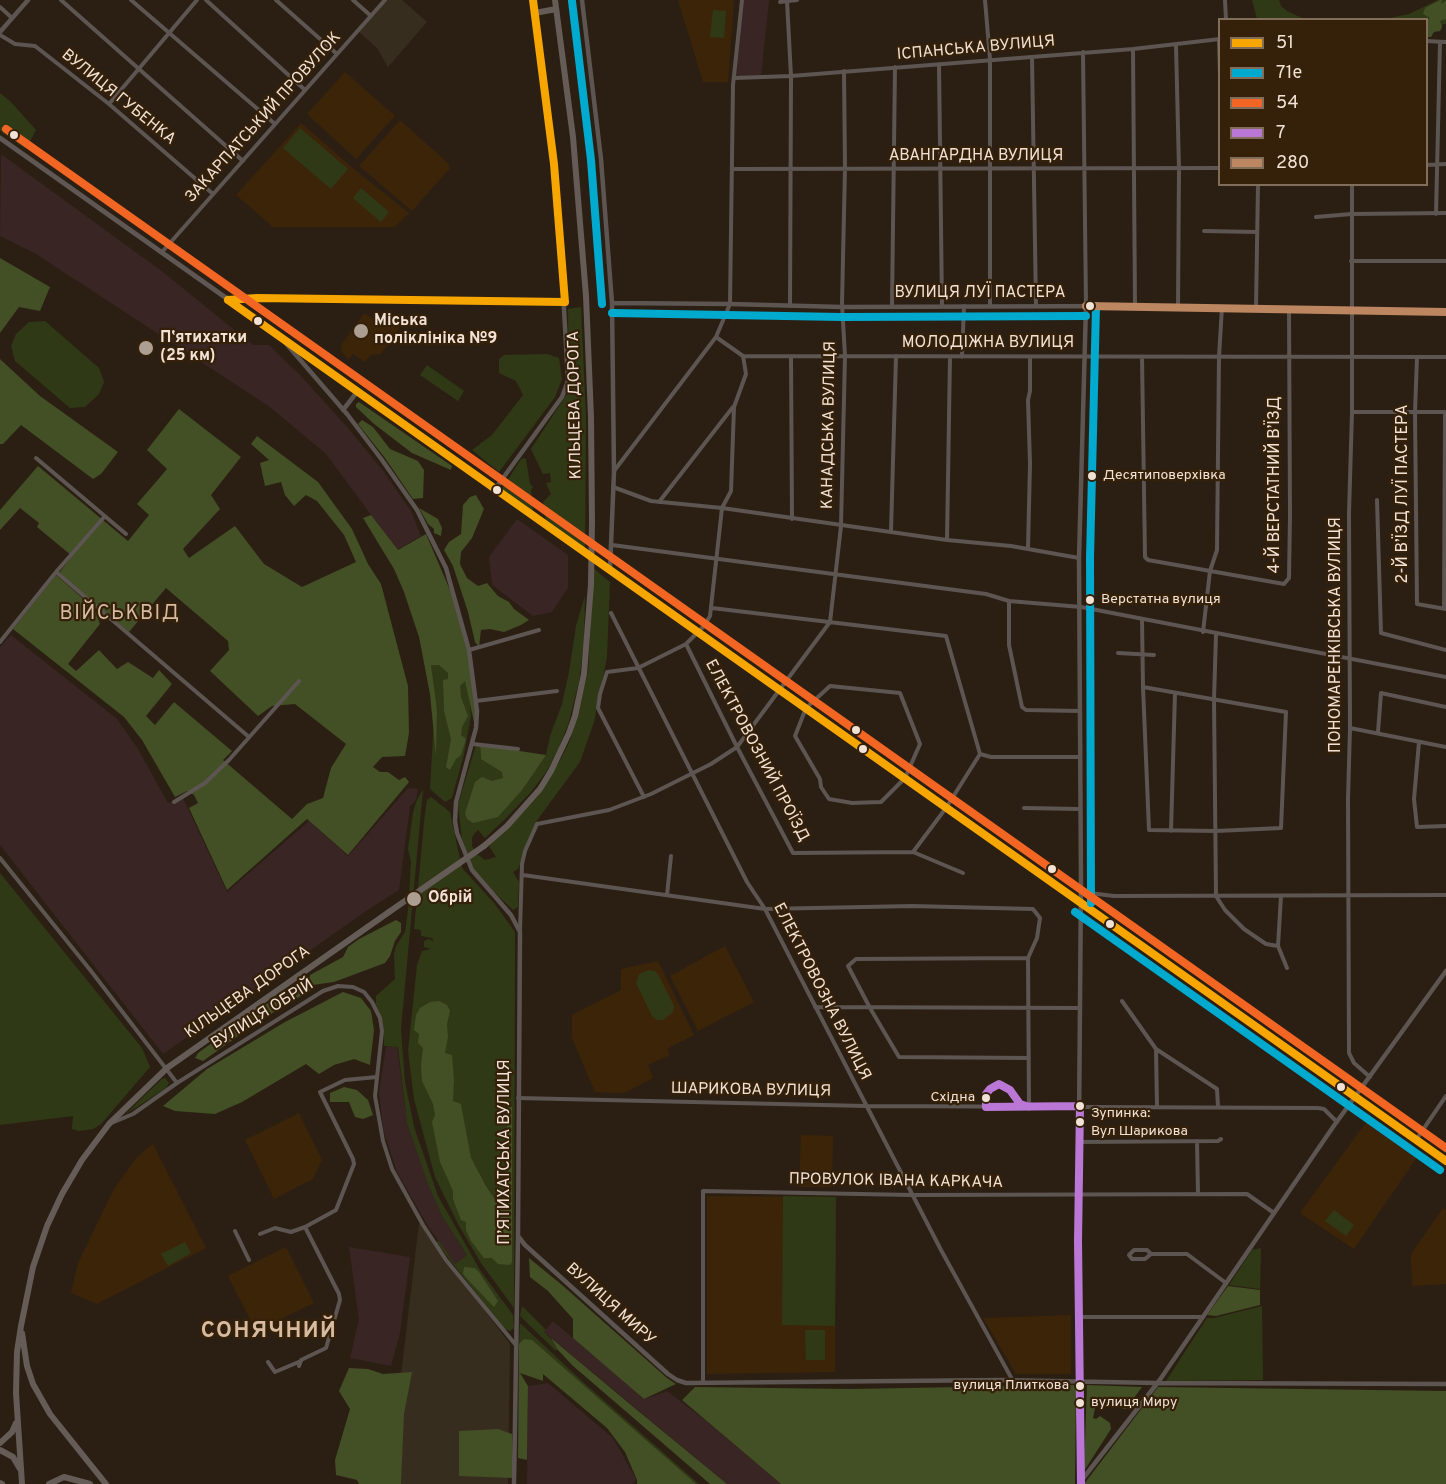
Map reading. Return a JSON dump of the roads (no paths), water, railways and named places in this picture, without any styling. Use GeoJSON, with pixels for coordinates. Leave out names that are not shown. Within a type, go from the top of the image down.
{"type":"FeatureCollection","features":[{"type":"Feature","properties":{"kind":"highway","name":"КІЛЬЦЕВА ДОРОГА"},"geometry":{"type":"LineString","coordinates":[[22,1484],[17,1352],[21,1326],[33,1267],[52,1215],[82,1160],[109,1124],[167,1068],[484,846],[507,826],[540,789],[569,733],[584,674],[591,584],[591,417],[586,296],[573,137],[555,0]]}},
{"type":"Feature","properties":{"kind":"highway"},"geometry":{"type":"LineString","coordinates":[[535,13],[556,9]]}},
{"type":"Feature","properties":{"kind":"highway"},"geometry":{"type":"LineString","coordinates":[[21,1326],[27,1366],[33,1384],[50,1414],[106,1484]]}},
{"type":"Feature","properties":{"kind":"highway"},"geometry":{"type":"LineString","coordinates":[[0,1443],[12,1432],[18,1420]]}},
{"type":"Feature","properties":{"kind":"highway"},"geometry":{"type":"LineString","coordinates":[[0,1450],[13,1457],[21,1474]]}},
{"type":"Feature","properties":{"kind":"highway"},"geometry":{"type":"LineString","coordinates":[[49,1484],[64,1477],[90,1484]]}},
{"type":"Feature","properties":{"kind":"main road"},"geometry":{"type":"LineString","coordinates":[[0,138],[1446,1161]]}},
{"type":"Feature","properties":{"kind":"street"},"geometry":{"type":"LineString","coordinates":[[0,33],[28,0]]}},
{"type":"Feature","properties":{"kind":"street"},"geometry":{"type":"LineString","coordinates":[[61,0],[243,161]]}},
{"type":"Feature","properties":{"kind":"street"},"geometry":{"type":"LineString","coordinates":[[131,0],[275,124]]}},
{"type":"Feature","properties":{"kind":"street"},"geometry":{"type":"LineString","coordinates":[[110,104],[197,0]]}},
{"type":"Feature","properties":{"kind":"street"},"geometry":{"type":"LineString","coordinates":[[206,0],[305,90]]}},
{"type":"Feature","properties":{"kind":"street"},"geometry":{"type":"LineString","coordinates":[[276,0],[337,54]]}},
{"type":"Feature","properties":{"kind":"street"},"geometry":{"type":"LineString","coordinates":[[353,0],[371,16]]}},
{"type":"Feature","properties":{"kind":"street","name":"ЗАКАРПАТСЬКИЙ ПРОВУЛОК"},"geometry":{"type":"LineString","coordinates":[[162,252],[385,0]]}},
{"type":"Feature","properties":{"kind":"street"},"geometry":{"type":"LineString","coordinates":[[495,489],[566,390],[568,370],[556,181],[533,0]]}},
{"type":"Feature","properties":{"kind":"street"},"geometry":{"type":"LineString","coordinates":[[582,0],[603,176],[612,303],[614,472],[610,569]]}},
{"type":"Feature","properties":{"kind":"street"},"geometry":{"type":"LineString","coordinates":[[614,472],[716,337],[730,304],[733,85],[742,0]]}},
{"type":"Feature","properties":{"kind":"street"},"geometry":{"type":"LineString","coordinates":[[780,2],[797,0]]}},
{"type":"Feature","properties":{"kind":"street"},"geometry":{"type":"LineString","coordinates":[[985,0],[990,59],[990,306]]}},
{"type":"Feature","properties":{"kind":"street"},"geometry":{"type":"LineString","coordinates":[[1225,0],[1226,18]]}},
{"type":"Feature","properties":{"kind":"street"},"geometry":{"type":"LineString","coordinates":[[788,1],[791,76],[790,306]]}},
{"type":"Feature","properties":{"kind":"street"},"geometry":{"type":"LineString","coordinates":[[0,8],[12,18]]}},
{"type":"Feature","properties":{"kind":"street","name":"ВУЛИЦЯ ГУБЕНКА"},"geometry":{"type":"LineString","coordinates":[[0,33],[15,44],[35,46],[110,104],[213,194]]}},
{"type":"Feature","properties":{"kind":"street","name":"ІСПАНСЬКА ВУЛИЦЯ"},"geometry":{"type":"LineString","coordinates":[[735,78],[791,76],[1218,40]]}},
{"type":"Feature","properties":{"kind":"street"},"geometry":{"type":"LineString","coordinates":[[1428,41],[1446,42]]}},
{"type":"Feature","properties":{"kind":"street"},"geometry":{"type":"LineString","coordinates":[[1436,214],[1440,42]]}},
{"type":"Feature","properties":{"kind":"street"},"geometry":{"type":"LineString","coordinates":[[1176,45],[1179,169],[1178,307]]}},
{"type":"Feature","properties":{"kind":"street"},"geometry":{"type":"LineString","coordinates":[[1133,49],[1135,306]]}},
{"type":"Feature","properties":{"kind":"street"},"geometry":{"type":"LineString","coordinates":[[1081,1482],[1078,1195],[1081,892],[1079,558],[1086,306],[1083,52]]}},
{"type":"Feature","properties":{"kind":"street"},"geometry":{"type":"LineString","coordinates":[[1032,57],[1036,306]]}},
{"type":"Feature","properties":{"kind":"street"},"geometry":{"type":"LineString","coordinates":[[939,64],[942,306]]}},
{"type":"Feature","properties":{"kind":"street"},"geometry":{"type":"LineString","coordinates":[[892,306],[895,67]]}},
{"type":"Feature","properties":{"kind":"street","name":"КАНАДСЬКА ВУЛИЦЯ"},"geometry":{"type":"LineString","coordinates":[[737,747],[830,622],[841,526],[845,356],[842,307],[845,168],[844,71]]}},
{"type":"Feature","properties":{"kind":"street"},"geometry":{"type":"LineString","coordinates":[[1428,165],[1446,165]]}},
{"type":"Feature","properties":{"kind":"street","name":"АВАНГАРДНА ВУЛИЦЯ"},"geometry":{"type":"LineString","coordinates":[[733,169],[1218,168]]}},
{"type":"Feature","properties":{"kind":"street"},"geometry":{"type":"LineString","coordinates":[[1256,308],[1258,186]]}},
{"type":"Feature","properties":{"kind":"street","name":"ПОНОМАРЕНКІВСЬКА ВУЛИЦЯ"},"geometry":{"type":"LineString","coordinates":[[1352,186],[1352,412],[1349,478],[1349,1053],[1354,1063],[1370,1077]]}},
{"type":"Feature","properties":{"kind":"street"},"geometry":{"type":"LineString","coordinates":[[1316,217],[1352,214],[1446,213]]}},
{"type":"Feature","properties":{"kind":"street"},"geometry":{"type":"LineString","coordinates":[[1204,231],[1257,232]]}},
{"type":"Feature","properties":{"kind":"street"},"geometry":{"type":"LineString","coordinates":[[1351,261],[1446,261]]}},
{"type":"Feature","properties":{"kind":"street"},"geometry":{"type":"LineString","coordinates":[[228,300],[257,298],[565,302]]}},
{"type":"Feature","properties":{"kind":"street","name":"ВУЛИЦЯ ЛУЇ ПАСТЕРА"},"geometry":{"type":"LineString","coordinates":[[612,303],[842,307],[1135,306],[1446,312]]}},
{"type":"Feature","properties":{"kind":"street"},"geometry":{"type":"LineString","coordinates":[[962,357],[964,306]]}},
{"type":"Feature","properties":{"kind":"street"},"geometry":{"type":"LineString","coordinates":[[1203,632],[1210,571],[1218,550],[1218,357],[1222,307]]}},
{"type":"Feature","properties":{"kind":"street","name":"4-Й ВЕРСТАТНИЙ В’ЇЗД"},"geometry":{"type":"LineString","coordinates":[[1210,571],[1281,585],[1287,582],[1290,468],[1289,309]]}},
{"type":"Feature","properties":{"kind":"street"},"geometry":{"type":"LineString","coordinates":[[659,502],[734,406],[746,374],[743,356],[716,337]]}},
{"type":"Feature","properties":{"kind":"street"},"geometry":{"type":"LineString","coordinates":[[282,339],[343,410],[406,494],[446,568],[469,650],[476,701],[476,728],[456,802],[457,833],[471,870],[511,915],[520,932]]}},
{"type":"Feature","properties":{"kind":"street","name":"МОЛОДІЖНА ВУЛИЦЯ"},"geometry":{"type":"LineString","coordinates":[[743,356],[1289,358],[1352,355],[1446,357]]}},
{"type":"Feature","properties":{"kind":"street"},"geometry":{"type":"LineString","coordinates":[[791,356],[792,519]]}},
{"type":"Feature","properties":{"kind":"street"},"geometry":{"type":"LineString","coordinates":[[891,531],[896,356]]}},
{"type":"Feature","properties":{"kind":"street"},"geometry":{"type":"LineString","coordinates":[[947,540],[950,357]]}},
{"type":"Feature","properties":{"kind":"street"},"geometry":{"type":"LineString","coordinates":[[1028,549],[1030,357]]}},
{"type":"Feature","properties":{"kind":"street"},"geometry":{"type":"LineString","coordinates":[[1142,357],[1145,557],[1210,571]]}},
{"type":"Feature","properties":{"kind":"street","name":"2-Й В’ЇЗД ЛУЇ ПАСТЕРА"},"geometry":{"type":"LineString","coordinates":[[1417,357],[1415,412],[1417,604],[1445,608],[1446,412]]}},
{"type":"Feature","properties":{"kind":"street"},"geometry":{"type":"LineString","coordinates":[[343,410],[357,392]]}},
{"type":"Feature","properties":{"kind":"street"},"geometry":{"type":"LineString","coordinates":[[734,406],[730,491],[722,508],[710,616],[704,626],[686,644],[638,668],[607,672],[598,708],[644,797],[737,747]]}},
{"type":"Feature","properties":{"kind":"street"},"geometry":{"type":"LineString","coordinates":[[1352,412],[1446,412]]}},
{"type":"Feature","properties":{"kind":"street"},"geometry":{"type":"LineString","coordinates":[[36,458],[126,534]]}},
{"type":"Feature","properties":{"kind":"street"},"geometry":{"type":"LineString","coordinates":[[613,487],[643,499],[659,502],[722,508],[841,526],[1028,549],[1079,558]]}},
{"type":"Feature","properties":{"kind":"street"},"geometry":{"type":"LineString","coordinates":[[1377,500],[1381,633],[1446,650]]}},
{"type":"Feature","properties":{"kind":"street"},"geometry":{"type":"LineString","coordinates":[[0,642],[105,516]]}},
{"type":"Feature","properties":{"kind":"street"},"geometry":{"type":"LineString","coordinates":[[612,545],[986,594],[1010,601],[1081,607],[1446,677]]}},
{"type":"Feature","properties":{"kind":"street"},"geometry":{"type":"LineString","coordinates":[[56,572],[249,736]]}},
{"type":"Feature","properties":{"kind":"street"},"geometry":{"type":"LineString","coordinates":[[1010,601],[1009,645],[1022,707],[1026,710],[1080,711]]}},
{"type":"Feature","properties":{"kind":"street"},"geometry":{"type":"LineString","coordinates":[[712,608],[946,636],[980,754],[946,808],[913,852],[963,873]]}},
{"type":"Feature","properties":{"kind":"street","name":"ЕЛЕКТРОВОЗНА ВУЛИЦЯ"},"geometry":{"type":"LineString","coordinates":[[611,613],[747,882],[765,909],[912,1195],[1013,1381]]}},
{"type":"Feature","properties":{"kind":"street"},"geometry":{"type":"LineString","coordinates":[[1142,619],[1143,687],[1149,830],[1216,831],[1281,828],[1286,712],[1143,687]]}},
{"type":"Feature","properties":{"kind":"street"},"geometry":{"type":"LineString","coordinates":[[469,650],[538,630]]}},
{"type":"Feature","properties":{"kind":"street"},"geometry":{"type":"LineString","coordinates":[[1216,634],[1215,896],[1244,929],[1266,944],[1278,946]]}},
{"type":"Feature","properties":{"kind":"street","name":"ЕЛЕКТРОВОЗНИЙ ПРОЇЗД"},"geometry":{"type":"LineString","coordinates":[[686,644],[793,853],[913,852]]}},
{"type":"Feature","properties":{"kind":"street"},"geometry":{"type":"LineString","coordinates":[[1118,653],[1154,655]]}},
{"type":"Feature","properties":{"kind":"street"},"geometry":{"type":"LineString","coordinates":[[174,802],[204,783],[299,681]]}},
{"type":"Feature","properties":{"kind":"street"},"geometry":{"type":"LineString","coordinates":[[830,686],[900,693],[920,744],[904,778],[881,802],[852,803],[829,800],[820,787],[820,779],[795,736],[806,708],[830,686]]}},
{"type":"Feature","properties":{"kind":"street"},"geometry":{"type":"LineString","coordinates":[[476,701],[557,691]]}},
{"type":"Feature","properties":{"kind":"street"},"geometry":{"type":"LineString","coordinates":[[1172,831],[1175,693]]}},
{"type":"Feature","properties":{"kind":"street"},"geometry":{"type":"LineString","coordinates":[[1378,732],[1381,693],[1446,707]]}},
{"type":"Feature","properties":{"kind":"street"},"geometry":{"type":"LineString","coordinates":[[1350,728],[1446,747]]}},
{"type":"Feature","properties":{"kind":"street"},"geometry":{"type":"LineString","coordinates":[[1419,742],[1414,799],[1417,827],[1446,826]]}},
{"type":"Feature","properties":{"kind":"street"},"geometry":{"type":"LineString","coordinates":[[472,744],[518,749]]}},
{"type":"Feature","properties":{"kind":"street"},"geometry":{"type":"LineString","coordinates":[[980,754],[991,757],[1080,757]]}},
{"type":"Feature","properties":{"kind":"street","name":"П’ЯТИХАТСЬКА ВУЛИЦЯ"},"geometry":{"type":"LineString","coordinates":[[514,1484],[522,864],[525,850],[537,824],[609,810],[644,797]]}},
{"type":"Feature","properties":{"kind":"street"},"geometry":{"type":"LineString","coordinates":[[1024,808],[1080,809]]}},
{"type":"Feature","properties":{"kind":"street"},"geometry":{"type":"LineString","coordinates":[[667,895],[671,856]]}},
{"type":"Feature","properties":{"kind":"street"},"geometry":{"type":"LineString","coordinates":[[0,858],[177,1083]]}},
{"type":"Feature","properties":{"kind":"street"},"geometry":{"type":"LineString","coordinates":[[523,874],[765,909],[912,906],[1033,909],[1040,918],[1037,938],[1028,958],[1029,1107]]}},
{"type":"Feature","properties":{"kind":"street"},"geometry":{"type":"LineString","coordinates":[[1081,892],[1114,896],[1446,895]]}},
{"type":"Feature","properties":{"kind":"street"},"geometry":{"type":"LineString","coordinates":[[1281,896],[1278,946],[1287,968]]}},
{"type":"Feature","properties":{"kind":"street"},"geometry":{"type":"LineString","coordinates":[[1028,958],[856,959],[849,966],[870,1008],[899,1057],[1029,1058]]}},
{"type":"Feature","properties":{"kind":"street"},"geometry":{"type":"LineString","coordinates":[[1081,1482],[1158,1383],[1337,1122],[1446,971]]}},
{"type":"Feature","properties":{"kind":"street","name":"ВУЛИЦЯ ОБРІЙ"},"geometry":{"type":"LineString","coordinates":[[109,1124],[133,1114],[177,1083],[323,991],[338,986],[353,987],[364,992],[380,1018],[382,1046],[375,1096],[383,1140],[392,1169],[446,1260],[515,1344]]}},
{"type":"Feature","properties":{"kind":"street"},"geometry":{"type":"LineString","coordinates":[[1122,1002],[1156,1049],[1217,1089],[1218,1107]]}},
{"type":"Feature","properties":{"kind":"street"},"geometry":{"type":"LineString","coordinates":[[815,1007],[1079,1008]]}},
{"type":"Feature","properties":{"kind":"street"},"geometry":{"type":"LineString","coordinates":[[1156,1049],[1157,1106]]}},
{"type":"Feature","properties":{"kind":"street"},"geometry":{"type":"LineString","coordinates":[[260,1234],[275,1228],[291,1232],[336,1210],[354,1164],[320,1092],[345,1080],[377,1077]]}},
{"type":"Feature","properties":{"kind":"street"},"geometry":{"type":"LineString","coordinates":[[1416,1140],[1446,1096]]}},
{"type":"Feature","properties":{"kind":"street","name":"ШАРИКОВА ВУЛИЦЯ"},"geometry":{"type":"LineString","coordinates":[[518,1098],[866,1106],[1318,1108],[1324,1109],[1337,1122]]}},
{"type":"Feature","properties":{"kind":"street"},"geometry":{"type":"LineString","coordinates":[[1079,1142],[1221,1139]]}},
{"type":"Feature","properties":{"kind":"street"},"geometry":{"type":"LineString","coordinates":[[1197,1141],[1198,1194]]}},
{"type":"Feature","properties":{"kind":"street","name":"ПРОВУЛОК ІВАНА КАРКАЧА"},"geometry":{"type":"LineString","coordinates":[[704,1382],[703,1191],[912,1195],[1247,1194],[1274,1213]]}},
{"type":"Feature","properties":{"kind":"street"},"geometry":{"type":"LineString","coordinates":[[268,1362],[275,1372],[326,1348],[340,1300],[305,1227]]}},
{"type":"Feature","properties":{"kind":"street"},"geometry":{"type":"LineString","coordinates":[[235,1231],[249,1260]]}},
{"type":"Feature","properties":{"kind":"street","name":"ВУЛИЦЯ МИРУ"},"geometry":{"type":"LineString","coordinates":[[518,1236],[525,1245],[668,1374],[686,1383],[1013,1381],[1446,1384]]}},
{"type":"Feature","properties":{"kind":"street"},"geometry":{"type":"LineString","coordinates":[[1151,1254],[1145,1259],[1132,1259],[1129,1255],[1134,1250],[1146,1250],[1151,1254],[1187,1254],[1226,1283]]}},
{"type":"Feature","properties":{"kind":"street"},"geometry":{"type":"LineString","coordinates":[[1078,1317],[1203,1317]]}},
{"type":"Feature","properties":{"kind":"street"},"geometry":{"type":"LineString","coordinates":[[299,1366],[301,1360]]}},
{"type":"Feature","properties":{"kind":"place","name":"Міська поліклініка №9"},"geometry":{"type":"Point","coordinates":[361,331]}},
{"type":"Feature","properties":{"kind":"place","name":"Пʼятихатки (25 км)"},"geometry":{"type":"Point","coordinates":[146,348]}},
{"type":"Feature","properties":{"kind":"place","name":"Десятиповерхівка"},"geometry":{"type":"Point","coordinates":[1092,476]}},
{"type":"Feature","properties":{"kind":"place","name":"Верстатна вулиця"},"geometry":{"type":"Point","coordinates":[1090,600]}},
{"type":"Feature","properties":{"kind":"place","name":"Обрій"},"geometry":{"type":"Point","coordinates":[414,899]}},
{"type":"Feature","properties":{"kind":"place","name":"Східна"},"geometry":{"type":"Point","coordinates":[986,1098]}},
{"type":"Feature","properties":{"kind":"place","name":"Зупинка: Вул Шарикова"},"geometry":{"type":"Point","coordinates":[1080,1122]}},
{"type":"Feature","properties":{"kind":"place","name":"вулиця Плиткова"},"geometry":{"type":"Point","coordinates":[1080,1386]}},
{"type":"Feature","properties":{"kind":"place","name":"вулиця Миру"},"geometry":{"type":"Point","coordinates":[1080,1403]}},
{"type":"Feature","properties":{"kind":"district","name":"ВІЙСЬКВІД"},"geometry":{"type":"Point","coordinates":[120,615]}},
{"type":"Feature","properties":{"kind":"district","name":"СОНЯЧНИЙ"},"geometry":{"type":"Point","coordinates":[269,1333]}}]}
